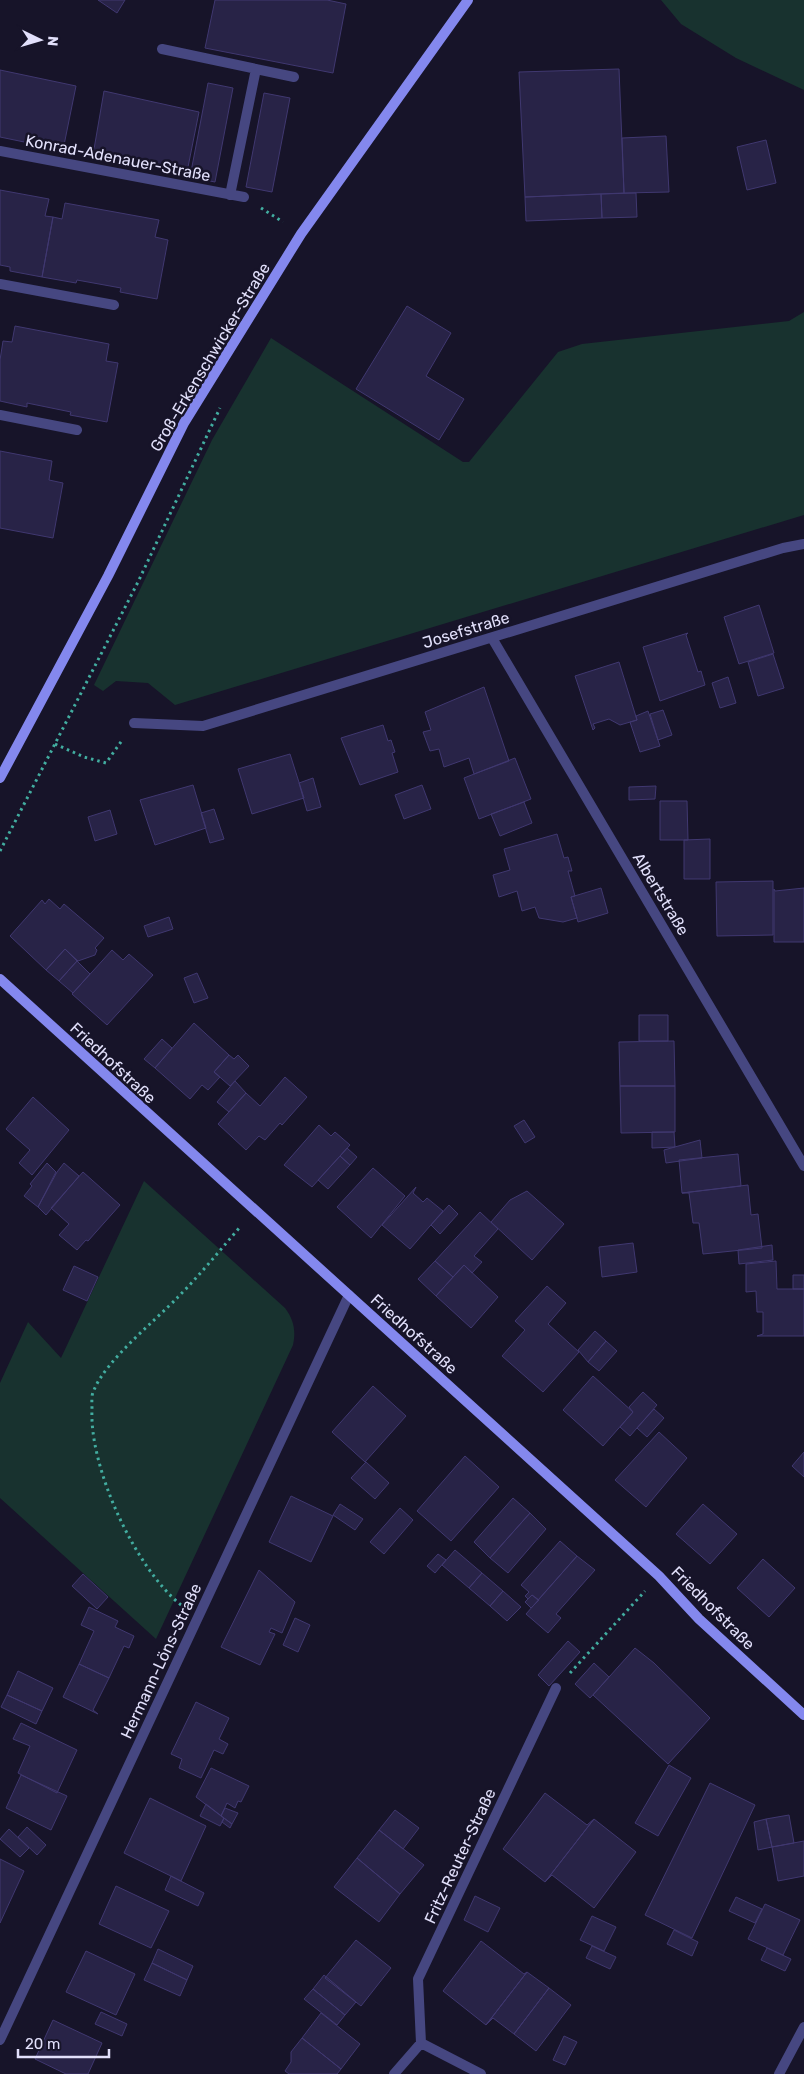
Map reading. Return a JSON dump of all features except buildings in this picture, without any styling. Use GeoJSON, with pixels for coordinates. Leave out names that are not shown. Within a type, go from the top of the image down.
{"type":"FeatureCollection","features":[{"type":"Feature","properties":{"kind":"main road","name":"Groß-Erkenschwicker-Straße"},"geometry":{"type":"LineString","coordinates":[[0,778],[108,576],[184,423],[301,234],[468,0]]}},
{"type":"Feature","properties":{"kind":"main road","name":"Friedhofstraße"},"geometry":{"type":"LineString","coordinates":[[0,979],[659,1576],[699,1618],[804,1715]]}},
{"type":"Feature","properties":{"kind":"street"},"geometry":{"type":"LineString","coordinates":[[162,49],[294,77]]}},
{"type":"Feature","properties":{"kind":"street","name":"Konrad-Adenauer-Straße"},"geometry":{"type":"LineString","coordinates":[[230,195],[256,69]]}},
{"type":"Feature","properties":{"kind":"street","name":"Konrad-Adenauer-Straße"},"geometry":{"type":"LineString","coordinates":[[0,151],[244,198]]}},
{"type":"Feature","properties":{"kind":"street"},"geometry":{"type":"LineString","coordinates":[[0,284],[114,305]]}},
{"type":"Feature","properties":{"kind":"street"},"geometry":{"type":"LineString","coordinates":[[0,414],[77,430]]}},
{"type":"Feature","properties":{"kind":"street","name":"Josefstraße"},"geometry":{"type":"LineString","coordinates":[[134,723],[203,726],[783,548],[804,544]]}},
{"type":"Feature","properties":{"kind":"street","name":"Albertstraße"},"geometry":{"type":"LineString","coordinates":[[492,638],[804,1166]]}},
{"type":"Feature","properties":{"kind":"street","name":"Hermann-Löns-Straße"},"geometry":{"type":"LineString","coordinates":[[0,2040],[349,1295]]}},
{"type":"Feature","properties":{"kind":"street","name":"Fritz-Reuter-Straße"},"geometry":{"type":"LineString","coordinates":[[421,2043],[418,1979],[556,1688]]}},
{"type":"Feature","properties":{"kind":"street"},"geometry":{"type":"LineString","coordinates":[[779,2074],[804,2027]]}},
{"type":"Feature","properties":{"kind":"street"},"geometry":{"type":"LineString","coordinates":[[394,2074],[421,2043],[480,2074]]}},
{"type":"Feature","properties":{"kind":"path"},"geometry":{"type":"LineString","coordinates":[[244,198],[301,234]]}},
{"type":"Feature","properties":{"kind":"path"},"geometry":{"type":"LineString","coordinates":[[0,852],[138,582],[221,406]]}},
{"type":"Feature","properties":{"kind":"path"},"geometry":{"type":"LineString","coordinates":[[55,744],[84,757],[106,763],[134,723]]}},
{"type":"Feature","properties":{"kind":"path"},"geometry":{"type":"LineString","coordinates":[[198,1618],[171,1596],[133,1544],[108,1492],[91,1424],[93,1390],[112,1364],[180,1296],[255,1210]]}},
{"type":"Feature","properties":{"kind":"path"},"geometry":{"type":"LineString","coordinates":[[556,1688],[659,1576]]}},
{"type":"Feature","properties":{"kind":"green space"},"geometry":{"type":"Polygon","coordinates":[[[661,0],[804,0],[804,90],[736,58],[681,24],[661,0]]]}},
{"type":"Feature","properties":{"kind":"green space"},"geometry":{"type":"Polygon","coordinates":[[[804,312],[804,515],[175,705],[148,683],[116,681],[103,691],[94,685],[212,440],[271,338],[463,462],[469,462],[558,352],[582,344],[789,321],[804,312]]]}},
{"type":"Feature","properties":{"kind":"green space"},"geometry":{"type":"Polygon","coordinates":[[[144,1181],[285,1308],[292,1321],[294,1330],[293,1345],[156,1639],[0,1498],[0,1383],[28,1322],[61,1358],[144,1181]]]}}]}
